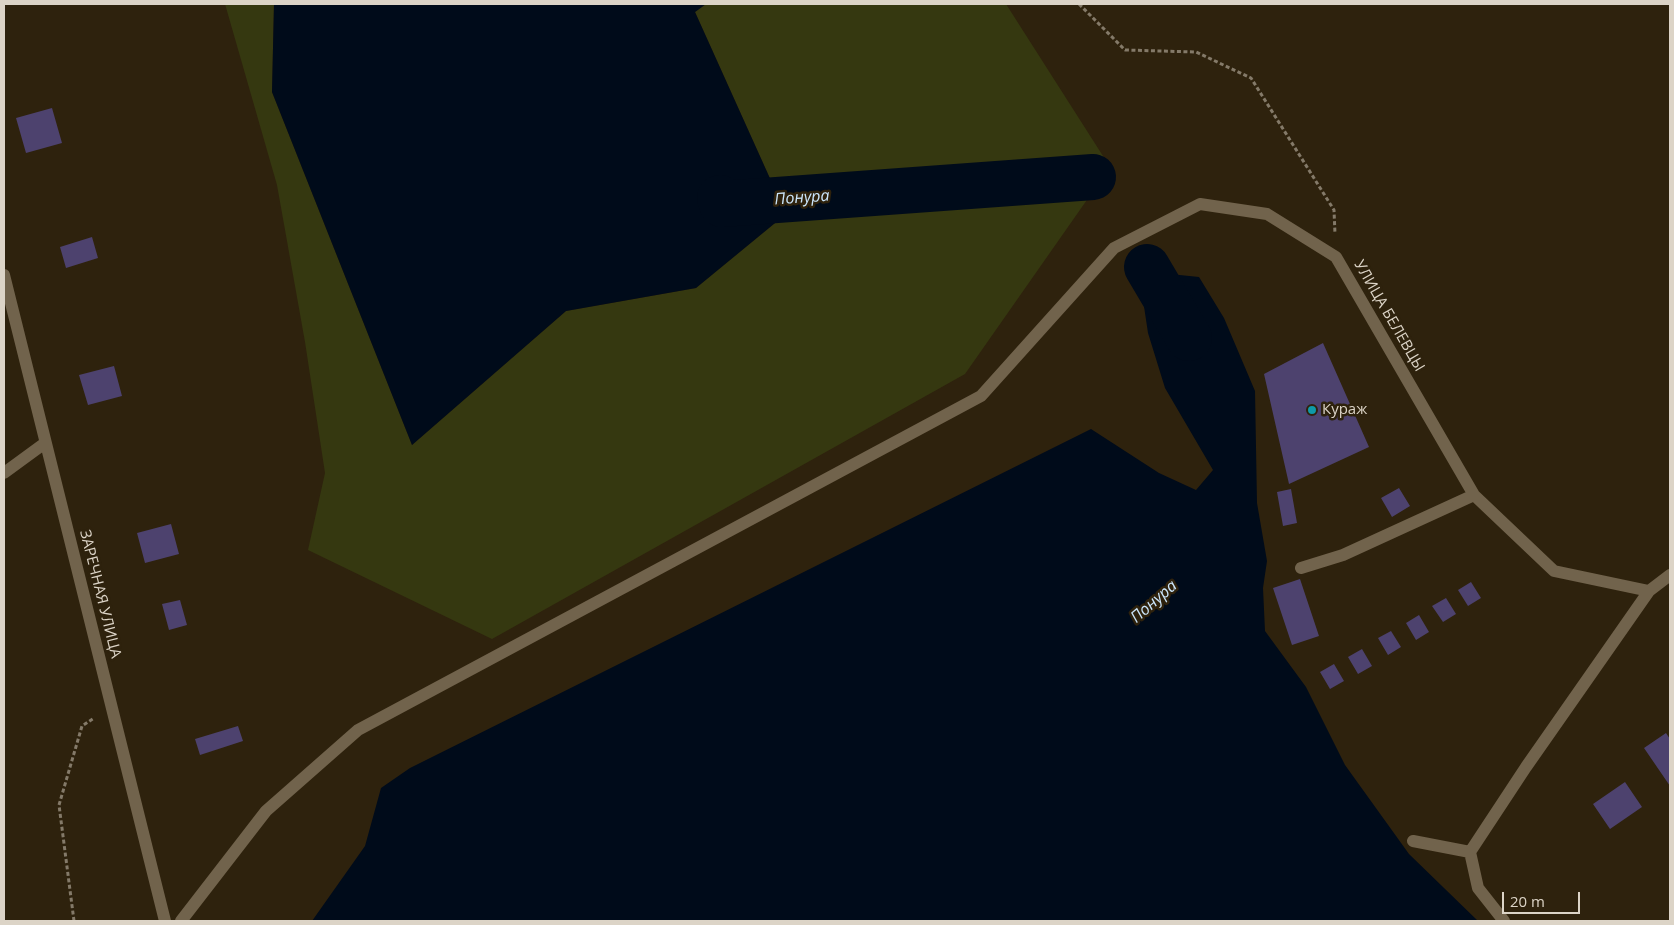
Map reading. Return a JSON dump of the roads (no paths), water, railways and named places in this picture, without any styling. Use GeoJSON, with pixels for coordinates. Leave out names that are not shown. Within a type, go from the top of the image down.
{"type":"FeatureCollection","features":[{"type":"Feature","properties":{"kind":"street","name":"УЛИЦА БЕЛЕВЦЫ"},"geometry":{"type":"LineString","coordinates":[[181,921],[266,811],[358,730],[981,396],[1114,248],[1200,204],[1267,214],[1336,257],[1474,495],[1554,571],[1649,591]]}},
{"type":"Feature","properties":{"kind":"street","name":"ЗАРЕЧНАЯ УЛИЦА"},"geometry":{"type":"LineString","coordinates":[[4,276],[165,921]]}},
{"type":"Feature","properties":{"kind":"street"},"geometry":{"type":"LineString","coordinates":[[4,473],[45,442]]}},
{"type":"Feature","properties":{"kind":"street"},"geometry":{"type":"LineString","coordinates":[[1301,568],[1343,555],[1474,495]]}},
{"type":"Feature","properties":{"kind":"street"},"geometry":{"type":"LineString","coordinates":[[1504,921],[1478,888],[1470,852],[1526,767],[1649,591],[1670,575]]}},
{"type":"Feature","properties":{"kind":"street"},"geometry":{"type":"LineString","coordinates":[[1413,841],[1470,852]]}},
{"type":"Feature","properties":{"kind":"water"},"geometry":{"type":"Polygon","coordinates":[[[274,4],[706,4],[695,12],[786,214],[696,288],[566,311],[412,445],[272,92],[274,4]]]}},
{"type":"Feature","properties":{"kind":"water"},"geometry":{"type":"Polygon","coordinates":[[[1170,274],[1199,277],[1224,318],[1255,391],[1257,503],[1267,561],[1263,588],[1265,631],[1306,687],[1345,765],[1409,854],[1478,921],[312,921],[365,846],[381,788],[410,768],[1091,429],[1159,473],[1196,490],[1213,470],[1165,388],[1148,333],[1142,293],[1170,274]]]}},
{"type":"Feature","properties":{"kind":"waterway","name":"Понура"},"geometry":{"type":"LineString","coordinates":[[720,198],[722,204],[1093,177]]}},
{"type":"Feature","properties":{"kind":"waterway","name":"Понура"},"geometry":{"type":"LineString","coordinates":[[1147,267],[1189,338]]}},
{"type":"Feature","properties":{"kind":"place","name":"Кураж"},"geometry":{"type":"Point","coordinates":[1312,410]}}]}
